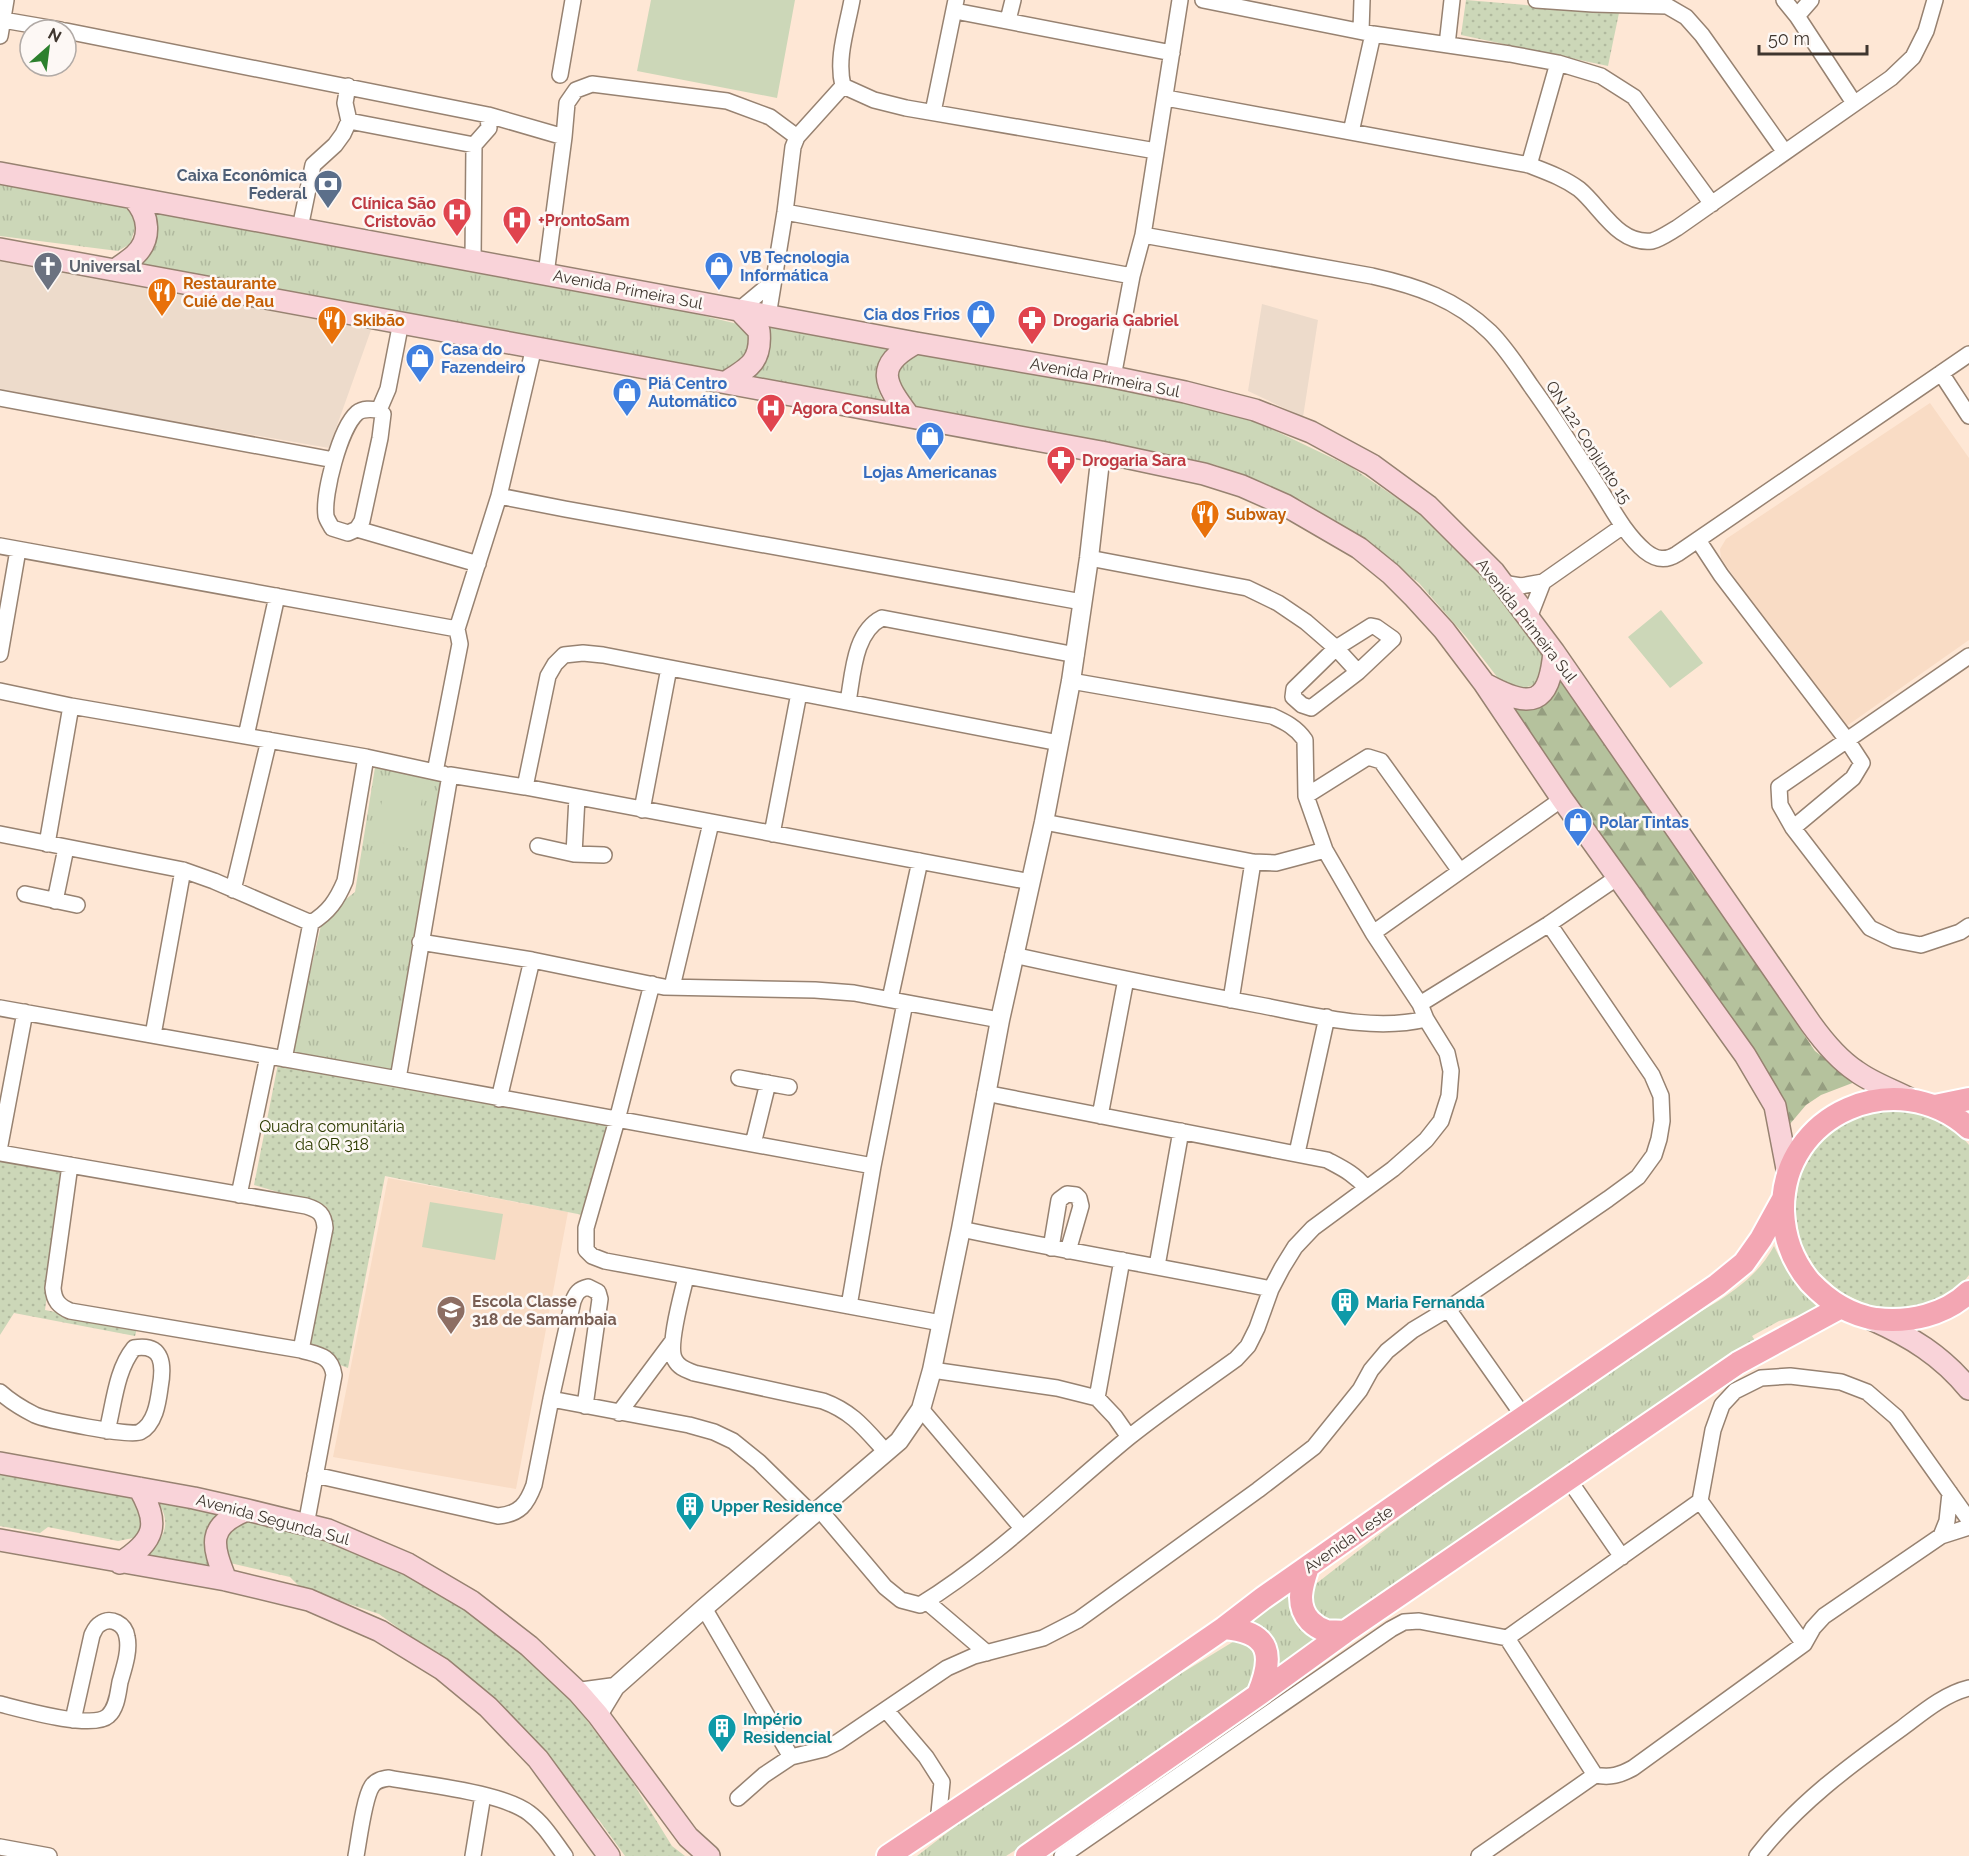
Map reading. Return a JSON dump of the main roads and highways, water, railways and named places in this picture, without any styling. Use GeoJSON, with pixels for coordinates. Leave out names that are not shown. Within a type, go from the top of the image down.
{"type":"FeatureCollection","features":[{"type":"Feature","properties":{"kind":"main road","name":"Avenida Primeira Sul"},"geometry":{"type":"LineString","coordinates":[[0,173],[916,344],[1113,377],[1256,410],[1311,432],[1372,465],[1428,506],[1494,572],[1554,652],[1827,1045],[1858,1073],[1910,1099]]}},
{"type":"Feature","properties":{"kind":"main road"},"geometry":{"type":"LineString","coordinates":[[115,270],[134,256],[145,240],[147,230],[144,212],[134,199]]}},
{"type":"Feature","properties":{"kind":"main road"},"geometry":{"type":"LineString","coordinates":[[0,249],[1101,452],[1204,474],[1242,486],[1285,505],[1359,548],[1391,574],[1444,630],[1484,683],[1562,799],[1745,1055],[1775,1106],[1788,1174]]}},
{"type":"Feature","properties":{"kind":"main road"},"geometry":{"type":"LineString","coordinates":[[726,382],[748,368],[759,351],[759,331],[739,310]]}},
{"type":"Feature","properties":{"kind":"main road"},"geometry":{"type":"LineString","coordinates":[[909,416],[892,394],[887,384],[887,375],[895,357],[916,344]]}},
{"type":"Feature","properties":{"kind":"main road"},"geometry":{"type":"LineString","coordinates":[[1484,683],[1506,696],[1528,700],[1536,698],[1547,686],[1551,676],[1554,652]]}},
{"type":"Feature","properties":{"kind":"main road"},"geometry":{"type":"LineString","coordinates":[[1969,1128],[1935,1106],[1910,1099],[1884,1099],[1859,1104],[1835,1114],[1804,1144],[1788,1174],[1783,1199],[1784,1225],[1790,1250],[1798,1265],[1820,1292],[1841,1307],[1902,1333],[1926,1348],[1955,1371],[1969,1389]]}},
{"type":"Feature","properties":{"kind":"main road"},"geometry":{"type":"LineString","coordinates":[[1935,1106],[1969,1099]]}},
{"type":"Feature","properties":{"kind":"main road","name":"Avenida Leste"},"geometry":{"type":"LineString","coordinates":[[888,1856],[1224,1628],[1263,1598],[1717,1285],[1744,1263],[1761,1239],[1783,1199]]}},
{"type":"Feature","properties":{"kind":"main road"},"geometry":{"type":"LineString","coordinates":[[1865,1317],[1891,1321],[1917,1318],[1941,1310],[1969,1292]]}},
{"type":"Feature","properties":{"kind":"main road"},"geometry":{"type":"LineString","coordinates":[[1027,1856],[1345,1632],[1738,1364],[1841,1307]]}},
{"type":"Feature","properties":{"kind":"main road","name":"Avenida Segunda Sul"},"geometry":{"type":"LineString","coordinates":[[0,1463],[247,1510],[328,1530],[408,1564],[471,1601],[529,1646],[578,1692],[598,1715],[688,1837],[709,1856]]}},
{"type":"Feature","properties":{"kind":"main road"},"geometry":{"type":"LineString","coordinates":[[120,1563],[137,1552],[150,1533],[152,1514],[139,1488]]}},
{"type":"Feature","properties":{"kind":"main road"},"geometry":{"type":"LineString","coordinates":[[226,1580],[215,1546],[216,1535],[223,1523],[231,1516],[247,1510]]}},
{"type":"Feature","properties":{"kind":"main road"},"geometry":{"type":"LineString","coordinates":[[0,1540],[226,1580],[309,1600],[380,1631],[442,1669],[488,1707],[538,1759],[609,1856]]}},
{"type":"Feature","properties":{"kind":"main road"},"geometry":{"type":"LineString","coordinates":[[1308,1567],[1300,1593],[1306,1616],[1314,1625],[1324,1630],[1345,1632]]}},
{"type":"Feature","properties":{"kind":"main road"},"geometry":{"type":"LineString","coordinates":[[1224,1628],[1244,1631],[1252,1635],[1262,1641],[1268,1652],[1265,1680],[1258,1695]]}},
{"type":"Feature","properties":{"kind":"place","name":"Caixa Econômica Federal"},"geometry":{"type":"Point","coordinates":[328,210]}},
{"type":"Feature","properties":{"kind":"place","name":"Clínica São Cristovão"},"geometry":{"type":"Point","coordinates":[457,238]}},
{"type":"Feature","properties":{"kind":"place","name":"+ProntoSam"},"geometry":{"type":"Point","coordinates":[517,246]}},
{"type":"Feature","properties":{"kind":"place","name":"Universal"},"geometry":{"type":"Point","coordinates":[48,292]}},
{"type":"Feature","properties":{"kind":"place","name":"VB Tecnologia Informática"},"geometry":{"type":"Point","coordinates":[719,292]}},
{"type":"Feature","properties":{"kind":"place","name":"Restaurante Cuié de Pau"},"geometry":{"type":"Point","coordinates":[162,318]}},
{"type":"Feature","properties":{"kind":"place","name":"Cia dos Frios"},"geometry":{"type":"Point","coordinates":[981,340]}},
{"type":"Feature","properties":{"kind":"place","name":"Skibão"},"geometry":{"type":"Point","coordinates":[332,346]}},
{"type":"Feature","properties":{"kind":"place","name":"Drogaria Gabriel"},"geometry":{"type":"Point","coordinates":[1032,346]}},
{"type":"Feature","properties":{"kind":"place","name":"Casa do Fazendeiro"},"geometry":{"type":"Point","coordinates":[420,384]}},
{"type":"Feature","properties":{"kind":"place","name":"Piá Centro Automático"},"geometry":{"type":"Point","coordinates":[627,418]}},
{"type":"Feature","properties":{"kind":"place","name":"Agora Consulta"},"geometry":{"type":"Point","coordinates":[771,434]}},
{"type":"Feature","properties":{"kind":"place","name":"Lojas Americanas"},"geometry":{"type":"Point","coordinates":[930,462]}},
{"type":"Feature","properties":{"kind":"place","name":"Drogaria Sara"},"geometry":{"type":"Point","coordinates":[1061,486]}},
{"type":"Feature","properties":{"kind":"place","name":"Subway"},"geometry":{"type":"Point","coordinates":[1205,540]}},
{"type":"Feature","properties":{"kind":"place","name":"Polar Tintas"},"geometry":{"type":"Point","coordinates":[1578,848]}},
{"type":"Feature","properties":{"kind":"place","name":"Maria Fernanda"},"geometry":{"type":"Point","coordinates":[1345,1328]}},
{"type":"Feature","properties":{"kind":"place","name":"Escola Classe 318 de Samambaia"},"geometry":{"type":"Point","coordinates":[451,1336]}},
{"type":"Feature","properties":{"kind":"place","name":"Upper Residence"},"geometry":{"type":"Point","coordinates":[690,1532]}},
{"type":"Feature","properties":{"kind":"place","name":"Império Residencial"},"geometry":{"type":"Point","coordinates":[722,1754]}},
{"type":"Feature","properties":{"kind":"park label","name":"Quadra comunitária da QR 318"},"geometry":{"type":"Point","coordinates":[332,1135]}}]}
